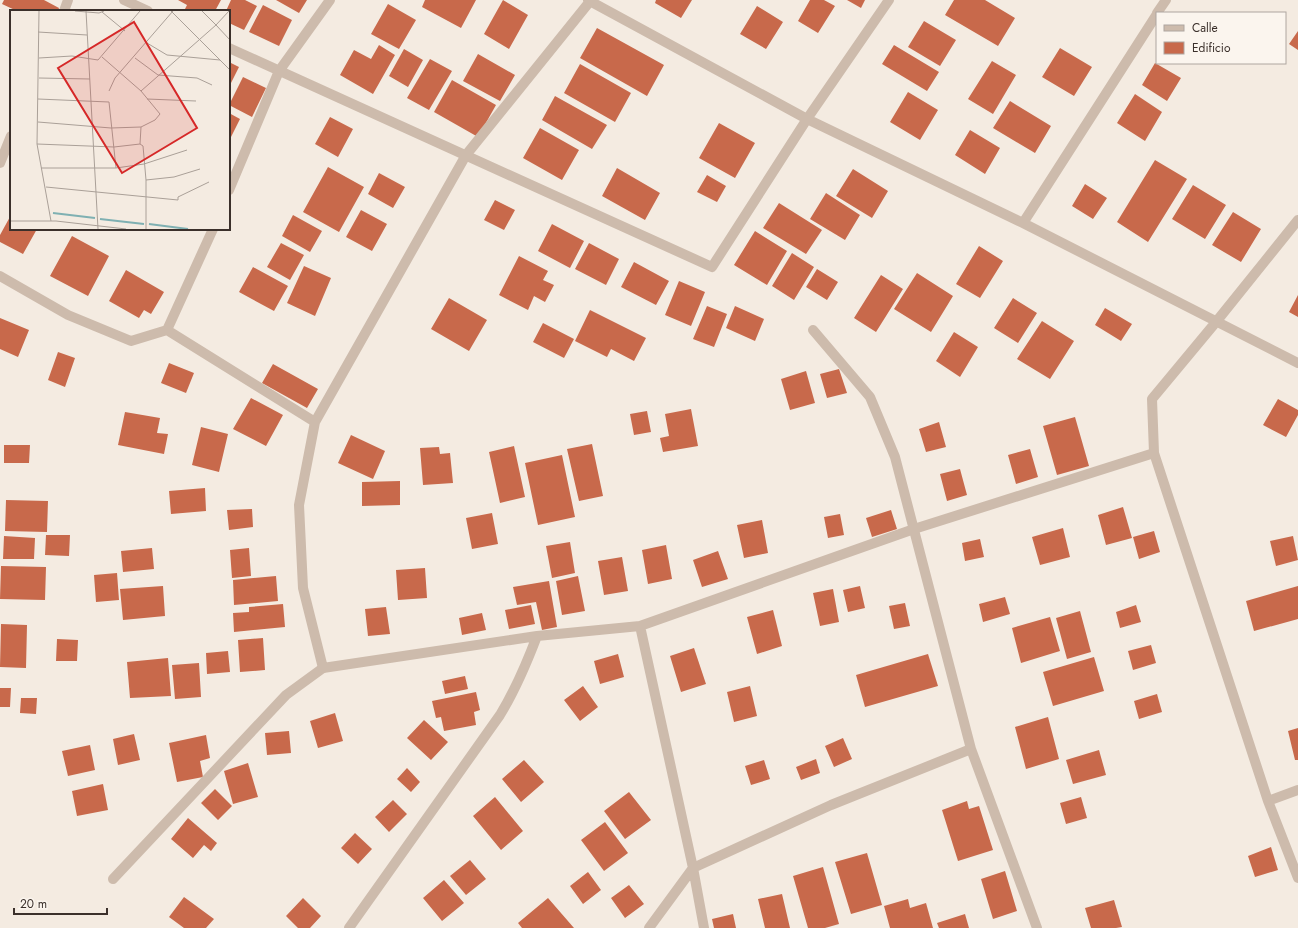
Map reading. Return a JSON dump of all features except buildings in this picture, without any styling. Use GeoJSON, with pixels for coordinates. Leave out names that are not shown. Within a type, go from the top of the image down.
{"type":"FeatureCollection","features":[{"type":"Feature","properties":{"kind":"street"},"geometry":{"type":"LineString","coordinates":[[64,10],[68,0]]}},
{"type":"Feature","properties":{"kind":"street"},"geometry":{"type":"LineString","coordinates":[[124,0],[146,10]]}},
{"type":"Feature","properties":{"kind":"street"},"geometry":{"type":"LineString","coordinates":[[230,188],[279,71],[330,0]]}},
{"type":"Feature","properties":{"kind":"street"},"geometry":{"type":"LineString","coordinates":[[323,668],[303,588],[299,505],[315,422],[466,155],[590,0],[807,119],[1023,223],[1298,363]]}},
{"type":"Feature","properties":{"kind":"street"},"geometry":{"type":"LineString","coordinates":[[230,48],[712,267],[807,119],[889,0]]}},
{"type":"Feature","properties":{"kind":"street"},"geometry":{"type":"LineString","coordinates":[[1158,12],[1166,0]]}},
{"type":"Feature","properties":{"kind":"street"},"geometry":{"type":"LineString","coordinates":[[1023,223],[1156,15]]}},
{"type":"Feature","properties":{"kind":"street"},"geometry":{"type":"LineString","coordinates":[[0,163],[10,138]]}},
{"type":"Feature","properties":{"kind":"street"},"geometry":{"type":"LineString","coordinates":[[1298,220],[1152,399],[1154,453],[1268,801],[1298,878]]}},
{"type":"Feature","properties":{"kind":"street"},"geometry":{"type":"LineString","coordinates":[[167,330],[212,230]]}},
{"type":"Feature","properties":{"kind":"street"},"geometry":{"type":"LineString","coordinates":[[0,276],[68,314],[131,341],[167,330],[315,422]]}},
{"type":"Feature","properties":{"kind":"street"},"geometry":{"type":"LineString","coordinates":[[813,330],[870,397],[895,457],[971,749],[1037,928]]}},
{"type":"Feature","properties":{"kind":"street"},"geometry":{"type":"LineString","coordinates":[[113,879],[286,695],[323,668],[537,636],[640,626],[914,529],[1154,453]]}},
{"type":"Feature","properties":{"kind":"street"},"geometry":{"type":"LineString","coordinates":[[640,626],[704,928]]}},
{"type":"Feature","properties":{"kind":"street"},"geometry":{"type":"LineString","coordinates":[[349,928],[500,715],[524,671],[537,636]]}},
{"type":"Feature","properties":{"kind":"street"},"geometry":{"type":"LineString","coordinates":[[649,928],[692,868],[831,805],[971,749]]}},
{"type":"Feature","properties":{"kind":"street"},"geometry":{"type":"LineString","coordinates":[[1268,801],[1298,790]]}}]}
